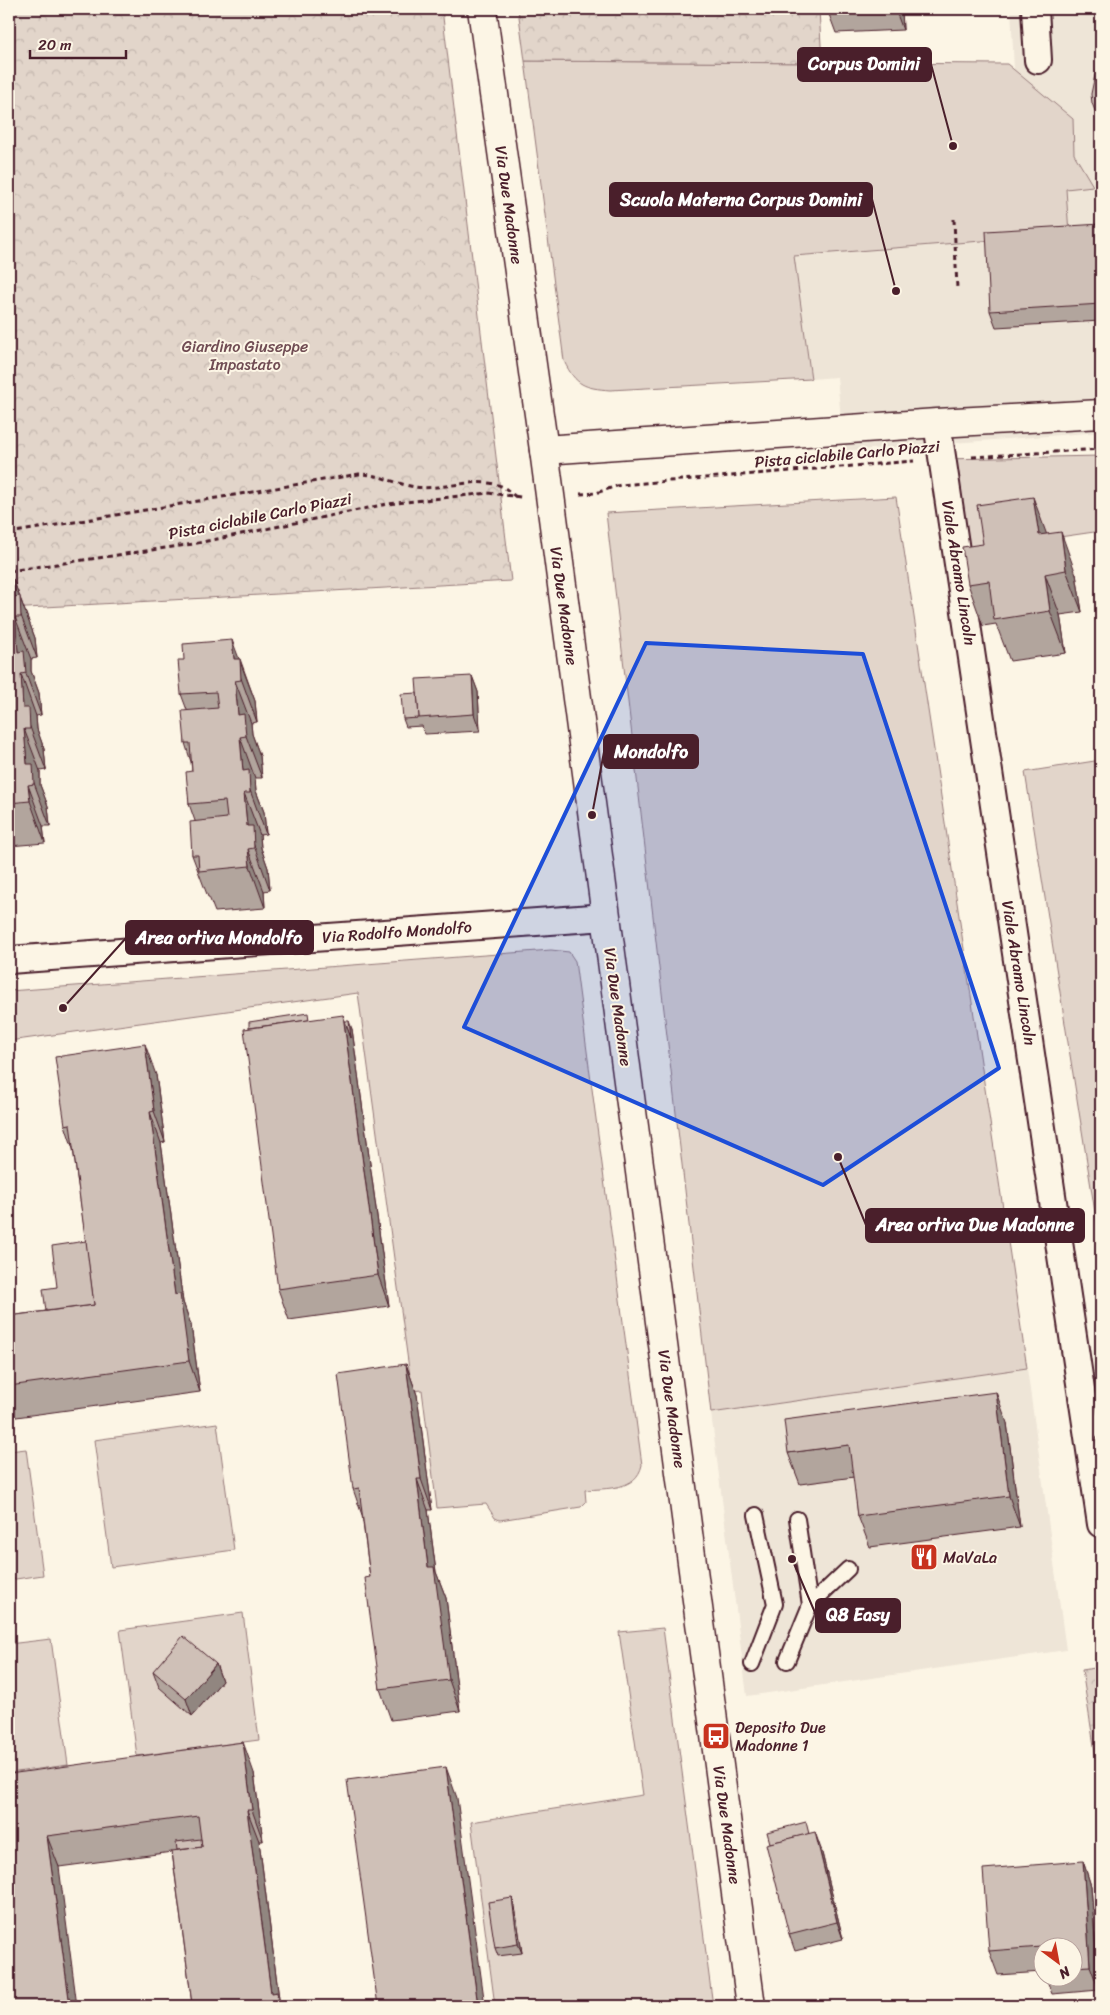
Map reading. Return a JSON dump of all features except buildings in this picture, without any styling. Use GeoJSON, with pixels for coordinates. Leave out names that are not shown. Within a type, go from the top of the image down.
{"type":"FeatureCollection","features":[{"type":"Feature","properties":{"kind":"main road","name":"Via Due Madonne"},"geometry":{"type":"LineString","coordinates":[[482,9],[544,450],[752,2006]]}},
{"type":"Feature","properties":{"kind":"main road"},"geometry":{"type":"LineString","coordinates":[[544,450],[937,423],[1101,414]]}},
{"type":"Feature","properties":{"kind":"street"},"geometry":{"type":"LineString","coordinates":[[1035,9],[1038,60]]}},
{"type":"Feature","properties":{"kind":"street","name":"Viale Abramo Lincoln"},"geometry":{"type":"LineString","coordinates":[[937,423],[1101,1524]]}},
{"type":"Feature","properties":{"kind":"street","name":"Via Rodolfo Mondolfo"},"geometry":{"type":"LineString","coordinates":[[9,960],[606,917]]}},
{"type":"Feature","properties":{"kind":"lane"},"geometry":{"type":"LineString","coordinates":[[752,1664],[775,1604],[756,1515]]}},
{"type":"Feature","properties":{"kind":"lane"},"geometry":{"type":"LineString","coordinates":[[797,1518],[810,1605]]}},
{"type":"Feature","properties":{"kind":"lane"},"geometry":{"type":"LineString","coordinates":[[787,1661],[810,1605],[848,1569]]}},
{"type":"Feature","properties":{"kind":"path"},"geometry":{"type":"LineString","coordinates":[[954,219],[957,289]]}},
{"type":"Feature","properties":{"kind":"path","name":"Pista ciclabile Carlo Piazzi"},"geometry":{"type":"LineString","coordinates":[[596,493],[620,485],[942,459],[1101,449]]}},
{"type":"Feature","properties":{"kind":"path","name":"Pista ciclabile Carlo Piazzi"},"geometry":{"type":"LineString","coordinates":[[9,533],[359,474],[372,474],[415,487],[433,488],[473,483],[501,486],[517,498],[488,493],[387,504],[193,544],[9,572]]}},
{"type":"Feature","properties":{"kind":"highlighted area"},"geometry":{"type":"Polygon","coordinates":[[[646,643],[863,654],[999,1068],[823,1185],[464,1027],[646,643]]]}},
{"type":"Feature","properties":{"kind":"shaded area"},"geometry":{"type":"Polygon","coordinates":[[[1011,9],[1101,9],[1101,432],[844,451],[837,377],[811,379],[793,256],[825,254],[808,72],[1014,70],[1011,9]]]}},
{"type":"Feature","properties":{"kind":"shaded area"},"geometry":{"type":"Polygon","coordinates":[[[1027,1368],[1066,1650],[747,1696],[711,1413],[1027,1368]]]}},
{"type":"Feature","properties":{"kind":"green space","name":"Giardino Giuseppe Impastato"},"geometry":{"type":"Polygon","coordinates":[[[9,9],[442,9],[511,581],[9,609],[9,9]]]}},
{"type":"Feature","properties":{"kind":"green space"},"geometry":{"type":"Polygon","coordinates":[[[518,9],[819,9],[822,63],[525,61],[518,9]]]}},
{"type":"Feature","properties":{"kind":"green space"},"geometry":{"type":"Polygon","coordinates":[[[525,61],[1007,64],[1073,119],[1074,154],[1093,186],[1066,189],[1069,234],[794,256],[811,379],[610,390],[588,387],[577,381],[564,361],[525,61]]]}},
{"type":"Feature","properties":{"kind":"green space"},"geometry":{"type":"Polygon","coordinates":[[[1101,456],[1101,531],[956,552],[942,459],[1101,456]]]}},
{"type":"Feature","properties":{"kind":"green space"},"geometry":{"type":"Polygon","coordinates":[[[896,497],[1027,1368],[711,1413],[606,513],[896,497]]]}},
{"type":"Feature","properties":{"kind":"green space"},"geometry":{"type":"Polygon","coordinates":[[[1101,760],[1101,1250],[1025,772],[1101,760]]]}},
{"type":"Feature","properties":{"kind":"green space"},"geometry":{"type":"Polygon","coordinates":[[[551,950],[569,952],[575,961],[642,1465],[634,1480],[627,1484],[611,1488],[585,1490],[586,1502],[581,1507],[500,1520],[495,1518],[486,1504],[437,1508],[422,1390],[412,1391],[358,993],[9,1041],[9,991],[551,950]]]}},
{"type":"Feature","properties":{"kind":"green space"},"geometry":{"type":"Polygon","coordinates":[[[217,1423],[234,1550],[111,1567],[94,1440],[217,1423]]]}},
{"type":"Feature","properties":{"kind":"green space"},"geometry":{"type":"Polygon","coordinates":[[[26,1449],[43,1575],[9,1580],[9,1451],[26,1449]]]}},
{"type":"Feature","properties":{"kind":"green space"},"geometry":{"type":"Polygon","coordinates":[[[243,1613],[259,1740],[137,1756],[120,1630],[243,1613]]]}},
{"type":"Feature","properties":{"kind":"green space"},"geometry":{"type":"Polygon","coordinates":[[[663,1628],[713,2006],[495,2006],[471,1822],[643,1795],[619,1632],[663,1628]]]}},
{"type":"Feature","properties":{"kind":"green space"},"geometry":{"type":"Polygon","coordinates":[[[51,1639],[68,1765],[9,1773],[9,1644],[51,1639]]]}},
{"type":"Feature","properties":{"kind":"green space"},"geometry":{"type":"Polygon","coordinates":[[[1101,1667],[1101,1790],[1082,1670],[1101,1667]]]}},
{"type":"Feature","properties":{"kind":"place","name":"Corpus Domini"},"geometry":{"type":"Point","coordinates":[953,146]}},
{"type":"Feature","properties":{"kind":"place","name":"Scuola Materna Corpus Domini"},"geometry":{"type":"Point","coordinates":[896,291]}},
{"type":"Feature","properties":{"kind":"place","name":"Mondolfo"},"geometry":{"type":"Point","coordinates":[592,815]}},
{"type":"Feature","properties":{"kind":"place","name":"Area ortiva Mondolfo"},"geometry":{"type":"Point","coordinates":[63,1008]}},
{"type":"Feature","properties":{"kind":"place","name":"Area ortiva Due Madonne"},"geometry":{"type":"Point","coordinates":[838,1157]}},
{"type":"Feature","properties":{"kind":"place","name":"MaVaLa"},"geometry":{"type":"Point","coordinates":[924,1557]}},
{"type":"Feature","properties":{"kind":"place","name":"Q8 Easy"},"geometry":{"type":"Point","coordinates":[792,1559]}},
{"type":"Feature","properties":{"kind":"place","name":"Deposito Due Madonne 1"},"geometry":{"type":"Point","coordinates":[716,1736]}}]}
